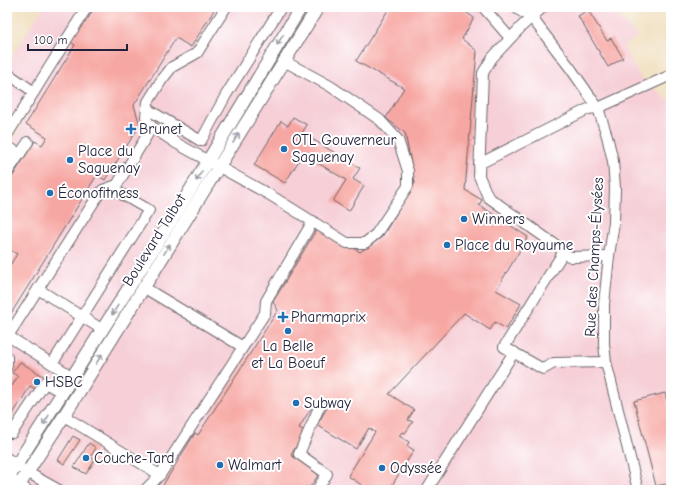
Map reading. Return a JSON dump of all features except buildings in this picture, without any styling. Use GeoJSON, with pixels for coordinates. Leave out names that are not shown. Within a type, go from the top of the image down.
{"type":"FeatureCollection","features":[{"type":"Feature","properties":{"kind":"main road","name":"Boulevard Talbot"},"geometry":{"type":"LineString","coordinates":[[21,489],[27,472],[64,416],[143,287],[301,7]]}},
{"type":"Feature","properties":{"kind":"main road","name":"Boulevard Talbot"},"geometry":{"type":"LineString","coordinates":[[8,478],[12,462],[63,393],[180,207],[213,163],[284,61],[318,7]]}},
{"type":"Feature","properties":{"kind":"street"},"geometry":{"type":"LineString","coordinates":[[7,135],[87,7]]}},
{"type":"Feature","properties":{"kind":"street"},"geometry":{"type":"LineString","coordinates":[[226,7],[197,53],[172,67],[148,102],[146,109],[147,122],[152,127],[313,221],[347,243],[365,243],[376,234],[408,186],[408,171],[398,140],[380,120],[330,86],[284,61]]}},
{"type":"Feature","properties":{"kind":"street"},"geometry":{"type":"LineString","coordinates":[[146,109],[201,141],[226,95],[280,9],[279,7]]}},
{"type":"Feature","properties":{"kind":"street"},"geometry":{"type":"LineString","coordinates":[[483,7],[510,38]]}},
{"type":"Feature","properties":{"kind":"street","name":"Rue des Champs-Élysées"},"geometry":{"type":"LineString","coordinates":[[514,7],[532,18],[571,69],[598,108],[613,161],[615,188],[614,222],[604,304],[604,344],[606,362],[638,490]]}},
{"type":"Feature","properties":{"kind":"street"},"geometry":{"type":"LineString","coordinates":[[543,7],[510,38],[492,58],[483,73],[479,176],[488,197],[560,248],[563,253],[571,257],[609,256]]}},
{"type":"Feature","properties":{"kind":"street"},"geometry":{"type":"LineString","coordinates":[[7,73],[34,92]]}},
{"type":"Feature","properties":{"kind":"street"},"geometry":{"type":"LineString","coordinates":[[479,164],[588,109],[598,108],[670,75]]}},
{"type":"Feature","properties":{"kind":"street"},"geometry":{"type":"LineString","coordinates":[[73,377],[7,336],[99,194],[103,190],[117,185],[152,127]]}},
{"type":"Feature","properties":{"kind":"street"},"geometry":{"type":"LineString","coordinates":[[7,173],[28,142]]}},
{"type":"Feature","properties":{"kind":"street"},"geometry":{"type":"LineString","coordinates":[[7,146],[20,154]]}},
{"type":"Feature","properties":{"kind":"street"},"geometry":{"type":"LineString","coordinates":[[52,364],[149,210],[111,188]]}},
{"type":"Feature","properties":{"kind":"street"},"geometry":{"type":"LineString","coordinates":[[145,490],[160,475],[265,313],[266,301],[313,221]]}},
{"type":"Feature","properties":{"kind":"street"},"geometry":{"type":"LineString","coordinates":[[563,253],[504,347],[543,369],[554,363],[606,362]]}},
{"type":"Feature","properties":{"kind":"street"},"geometry":{"type":"LineString","coordinates":[[143,287],[243,347]]}},
{"type":"Feature","properties":{"kind":"street"},"geometry":{"type":"LineString","coordinates":[[38,289],[103,330]]}},
{"type":"Feature","properties":{"kind":"street"},"geometry":{"type":"LineString","coordinates":[[427,490],[514,352]]}},
{"type":"Feature","properties":{"kind":"street"},"geometry":{"type":"LineString","coordinates":[[7,357],[7,366]]}},
{"type":"Feature","properties":{"kind":"street"},"geometry":{"type":"LineString","coordinates":[[7,430],[12,433],[45,383],[63,393]]}},
{"type":"Feature","properties":{"kind":"street"},"geometry":{"type":"LineString","coordinates":[[317,490],[327,474],[299,454],[320,406]]}},
{"type":"Feature","properties":{"kind":"street"},"geometry":{"type":"LineString","coordinates":[[64,416],[160,475]]}},
{"type":"Feature","properties":{"kind":"street"},"geometry":{"type":"LineString","coordinates":[[12,462],[59,490]]}},
{"type":"Feature","properties":{"kind":"street"},"geometry":{"type":"LineString","coordinates":[[8,478],[21,489]]}},
{"type":"Feature","properties":{"kind":"shaded area"},"geometry":{"type":"Polygon","coordinates":[[[43,7],[609,7],[638,37],[623,46],[642,80],[669,100],[671,112],[671,490],[7,490],[7,149],[22,126],[7,115],[7,64],[43,7]]]}},
{"type":"Feature","properties":{"kind":"place","name":"Brunet"},"geometry":{"type":"Point","coordinates":[131,129]}},
{"type":"Feature","properties":{"kind":"place","name":"OTL Gouverneur Saguenay"},"geometry":{"type":"Point","coordinates":[284,149]}},
{"type":"Feature","properties":{"kind":"place","name":"Place du Saguenay"},"geometry":{"type":"Point","coordinates":[70,160]}},
{"type":"Feature","properties":{"kind":"place","name":"Éconofitness"},"geometry":{"type":"Point","coordinates":[50,193]}},
{"type":"Feature","properties":{"kind":"place","name":"Winners"},"geometry":{"type":"Point","coordinates":[464,219]}},
{"type":"Feature","properties":{"kind":"place","name":"Place du Royaume"},"geometry":{"type":"Point","coordinates":[447,245]}},
{"type":"Feature","properties":{"kind":"place","name":"Pharmaprix"},"geometry":{"type":"Point","coordinates":[283,317]}},
{"type":"Feature","properties":{"kind":"place","name":"La Belle et La Boeuf"},"geometry":{"type":"Point","coordinates":[288,331]}},
{"type":"Feature","properties":{"kind":"place","name":"HSBC"},"geometry":{"type":"Point","coordinates":[37,382]}},
{"type":"Feature","properties":{"kind":"place","name":"Subway"},"geometry":{"type":"Point","coordinates":[296,403]}},
{"type":"Feature","properties":{"kind":"place","name":"Couche-Tard"},"geometry":{"type":"Point","coordinates":[86,458]}},
{"type":"Feature","properties":{"kind":"place","name":"Walmart"},"geometry":{"type":"Point","coordinates":[220,465]}},
{"type":"Feature","properties":{"kind":"place","name":"Odyssée"},"geometry":{"type":"Point","coordinates":[382,468]}}]}
